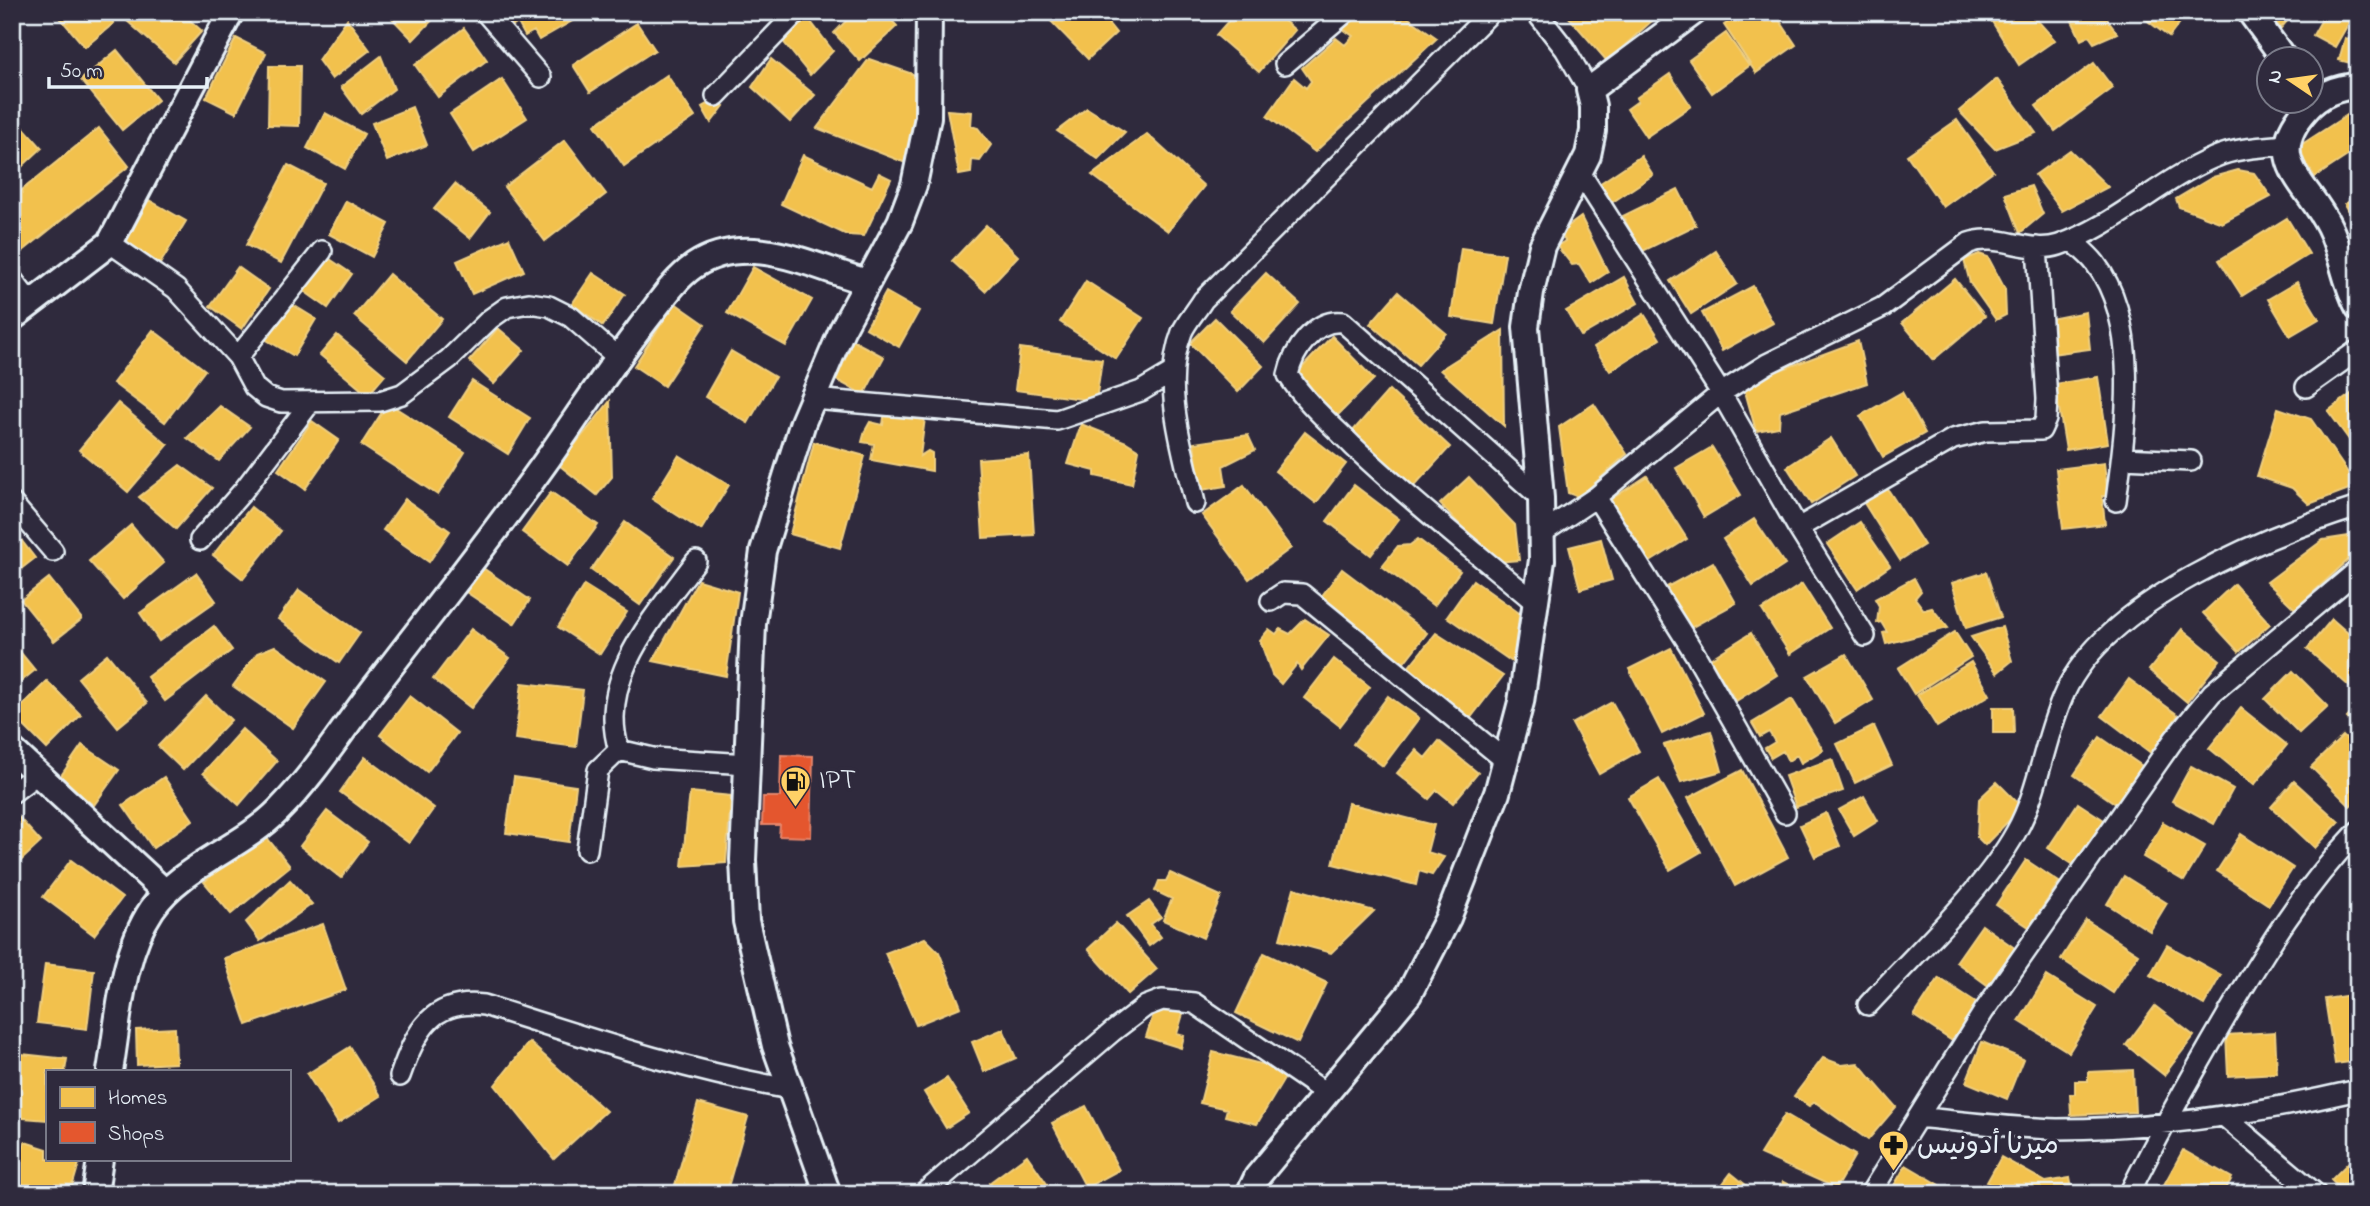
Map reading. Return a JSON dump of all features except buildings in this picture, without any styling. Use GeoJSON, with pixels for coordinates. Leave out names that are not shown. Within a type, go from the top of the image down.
{"type":"FeatureCollection","features":[{"type":"Feature","properties":{"kind":"street"},"geometry":{"type":"LineString","coordinates":[[12,279],[22,312],[110,243],[231,12]]}},
{"type":"Feature","properties":{"kind":"street"},"geometry":{"type":"LineString","coordinates":[[485,12],[541,76]]}},
{"type":"Feature","properties":{"kind":"street"},"geometry":{"type":"LineString","coordinates":[[716,96],[797,12]]}},
{"type":"Feature","properties":{"kind":"street"},"geometry":{"type":"LineString","coordinates":[[828,1194],[775,1046],[746,920],[743,860],[753,624],[763,551],[786,469],[813,399],[867,282],[900,222],[914,185],[928,117],[930,23],[908,12]]}},
{"type":"Feature","properties":{"kind":"street"},"geometry":{"type":"LineString","coordinates":[[1285,64],[1346,12]]}},
{"type":"Feature","properties":{"kind":"street"},"geometry":{"type":"LineString","coordinates":[[1195,503],[1177,421],[1173,372],[1183,331],[1203,300],[1491,12]]}},
{"type":"Feature","properties":{"kind":"street"},"geometry":{"type":"LineString","coordinates":[[1249,1194],[1258,1177],[1396,1012],[1432,956],[1472,863],[1506,761],[1521,702],[1536,603],[1542,533],[1527,354],[1529,304],[1542,246],[1581,174],[1593,131],[1593,106],[1589,90],[1565,49],[1536,12]]}},
{"type":"Feature","properties":{"kind":"street"},"geometry":{"type":"LineString","coordinates":[[1589,90],[1694,12]]}},
{"type":"Feature","properties":{"kind":"street"},"geometry":{"type":"LineString","coordinates":[[2250,12],[2275,46]]}},
{"type":"Feature","properties":{"kind":"street"},"geometry":{"type":"LineString","coordinates":[[2324,94],[2336,89],[2358,86]]}},
{"type":"Feature","properties":{"kind":"street"},"geometry":{"type":"LineString","coordinates":[[2302,116],[2287,145],[2294,175],[2322,213],[2333,235],[2358,306]]}},
{"type":"Feature","properties":{"kind":"street"},"geometry":{"type":"LineString","coordinates":[[1542,533],[1596,497],[1721,393],[1767,364],[1883,307],[1969,243],[1981,239],[2054,247],[2072,241],[2213,158],[2249,148],[2287,145]]}},
{"type":"Feature","properties":{"kind":"street"},"geometry":{"type":"LineString","coordinates":[[1581,174],[1721,393],[1798,528],[1865,636]]}},
{"type":"Feature","properties":{"kind":"street"},"geometry":{"type":"LineString","coordinates":[[2072,241],[2095,263],[2107,283],[2123,338],[2126,390],[2116,501]]}},
{"type":"Feature","properties":{"kind":"street"},"geometry":{"type":"LineString","coordinates":[[110,243],[176,289],[238,358],[254,387],[266,397],[281,402],[380,401],[402,394],[449,359],[491,318],[507,307],[529,303],[549,306],[571,317],[617,357]]}},
{"type":"Feature","properties":{"kind":"street"},"geometry":{"type":"LineString","coordinates":[[1798,528],[1953,439],[1986,431],[2041,430],[2046,419],[2047,399],[2037,247]]}},
{"type":"Feature","properties":{"kind":"street"},"geometry":{"type":"LineString","coordinates":[[238,358],[322,251]]}},
{"type":"Feature","properties":{"kind":"street"},"geometry":{"type":"LineString","coordinates":[[110,1070],[135,944],[144,922],[165,892],[279,811],[548,458],[617,357],[675,283],[696,265],[729,253],[772,252],[867,282]]}},
{"type":"Feature","properties":{"kind":"street"},"geometry":{"type":"LineString","coordinates":[[1536,603],[1393,484],[1342,435],[1288,375],[1291,359],[1318,328],[1326,323],[1343,322],[1541,498]]}},
{"type":"Feature","properties":{"kind":"street"},"geometry":{"type":"LineString","coordinates":[[2306,387],[2358,350]]}},
{"type":"Feature","properties":{"kind":"street"},"geometry":{"type":"LineString","coordinates":[[813,399],[1057,420],[1141,391],[1173,372]]}},
{"type":"Feature","properties":{"kind":"street"},"geometry":{"type":"LineString","coordinates":[[200,540],[243,491],[310,403]]}},
{"type":"Feature","properties":{"kind":"street"},"geometry":{"type":"LineString","coordinates":[[2122,457],[2191,461]]}},
{"type":"Feature","properties":{"kind":"street"},"geometry":{"type":"LineString","coordinates":[[1596,497],[1695,654],[1785,813]]}},
{"type":"Feature","properties":{"kind":"street"},"geometry":{"type":"LineString","coordinates":[[12,503],[53,551]]}},
{"type":"Feature","properties":{"kind":"street"},"geometry":{"type":"LineString","coordinates":[[1868,1005],[1986,874],[2015,834],[2035,787],[2045,746],[2065,691],[2092,650],[2145,608],[2221,561],[2307,523],[2358,507]]}},
{"type":"Feature","properties":{"kind":"street"},"geometry":{"type":"LineString","coordinates":[[619,750],[612,722],[628,658],[696,561]]}},
{"type":"Feature","properties":{"kind":"street"},"geometry":{"type":"LineString","coordinates":[[1870,1194],[2025,949],[2191,718],[2236,672],[2358,570]]}},
{"type":"Feature","properties":{"kind":"street"},"geometry":{"type":"LineString","coordinates":[[1271,601],[1283,593],[1302,594],[1506,761]]}},
{"type":"Feature","properties":{"kind":"street"},"geometry":{"type":"LineString","coordinates":[[12,750],[165,892]]}},
{"type":"Feature","properties":{"kind":"street"},"geometry":{"type":"LineString","coordinates":[[619,750],[653,758],[747,764]]}},
{"type":"Feature","properties":{"kind":"street"},"geometry":{"type":"LineString","coordinates":[[587,850],[598,770],[619,750]]}},
{"type":"Feature","properties":{"kind":"street"},"geometry":{"type":"LineString","coordinates":[[12,793],[37,774]]}},
{"type":"Feature","properties":{"kind":"street"},"geometry":{"type":"LineString","coordinates":[[2129,1194],[2163,1125],[2295,904],[2358,831]]}},
{"type":"Feature","properties":{"kind":"street"},"geometry":{"type":"LineString","coordinates":[[923,1194],[1112,1032],[1146,1006],[1162,1000],[1194,1003],[1326,1093]]}},
{"type":"Feature","properties":{"kind":"street"},"geometry":{"type":"LineString","coordinates":[[400,1076],[408,1053],[439,1010],[460,1002],[484,1005],[633,1053],[725,1078],[790,1088]]}},
{"type":"Feature","properties":{"kind":"street"},"geometry":{"type":"LineString","coordinates":[[1918,1117],[2055,1129],[2163,1125],[2358,1090]]}},
{"type":"Feature","properties":{"kind":"street"},"geometry":{"type":"LineString","coordinates":[[2225,1116],[2316,1194]]}},
{"type":"Feature","properties":{"kind":"street"},"geometry":{"type":"LineString","coordinates":[[95,1194],[100,1160]]}},
{"type":"Feature","properties":{"kind":"place","name":"IPT"},"geometry":{"type":"Point","coordinates":[796,808]}},
{"type":"Feature","properties":{"kind":"place","name":"ميرنا أدونيس"},"geometry":{"type":"Point","coordinates":[1894,1173]}}]}
